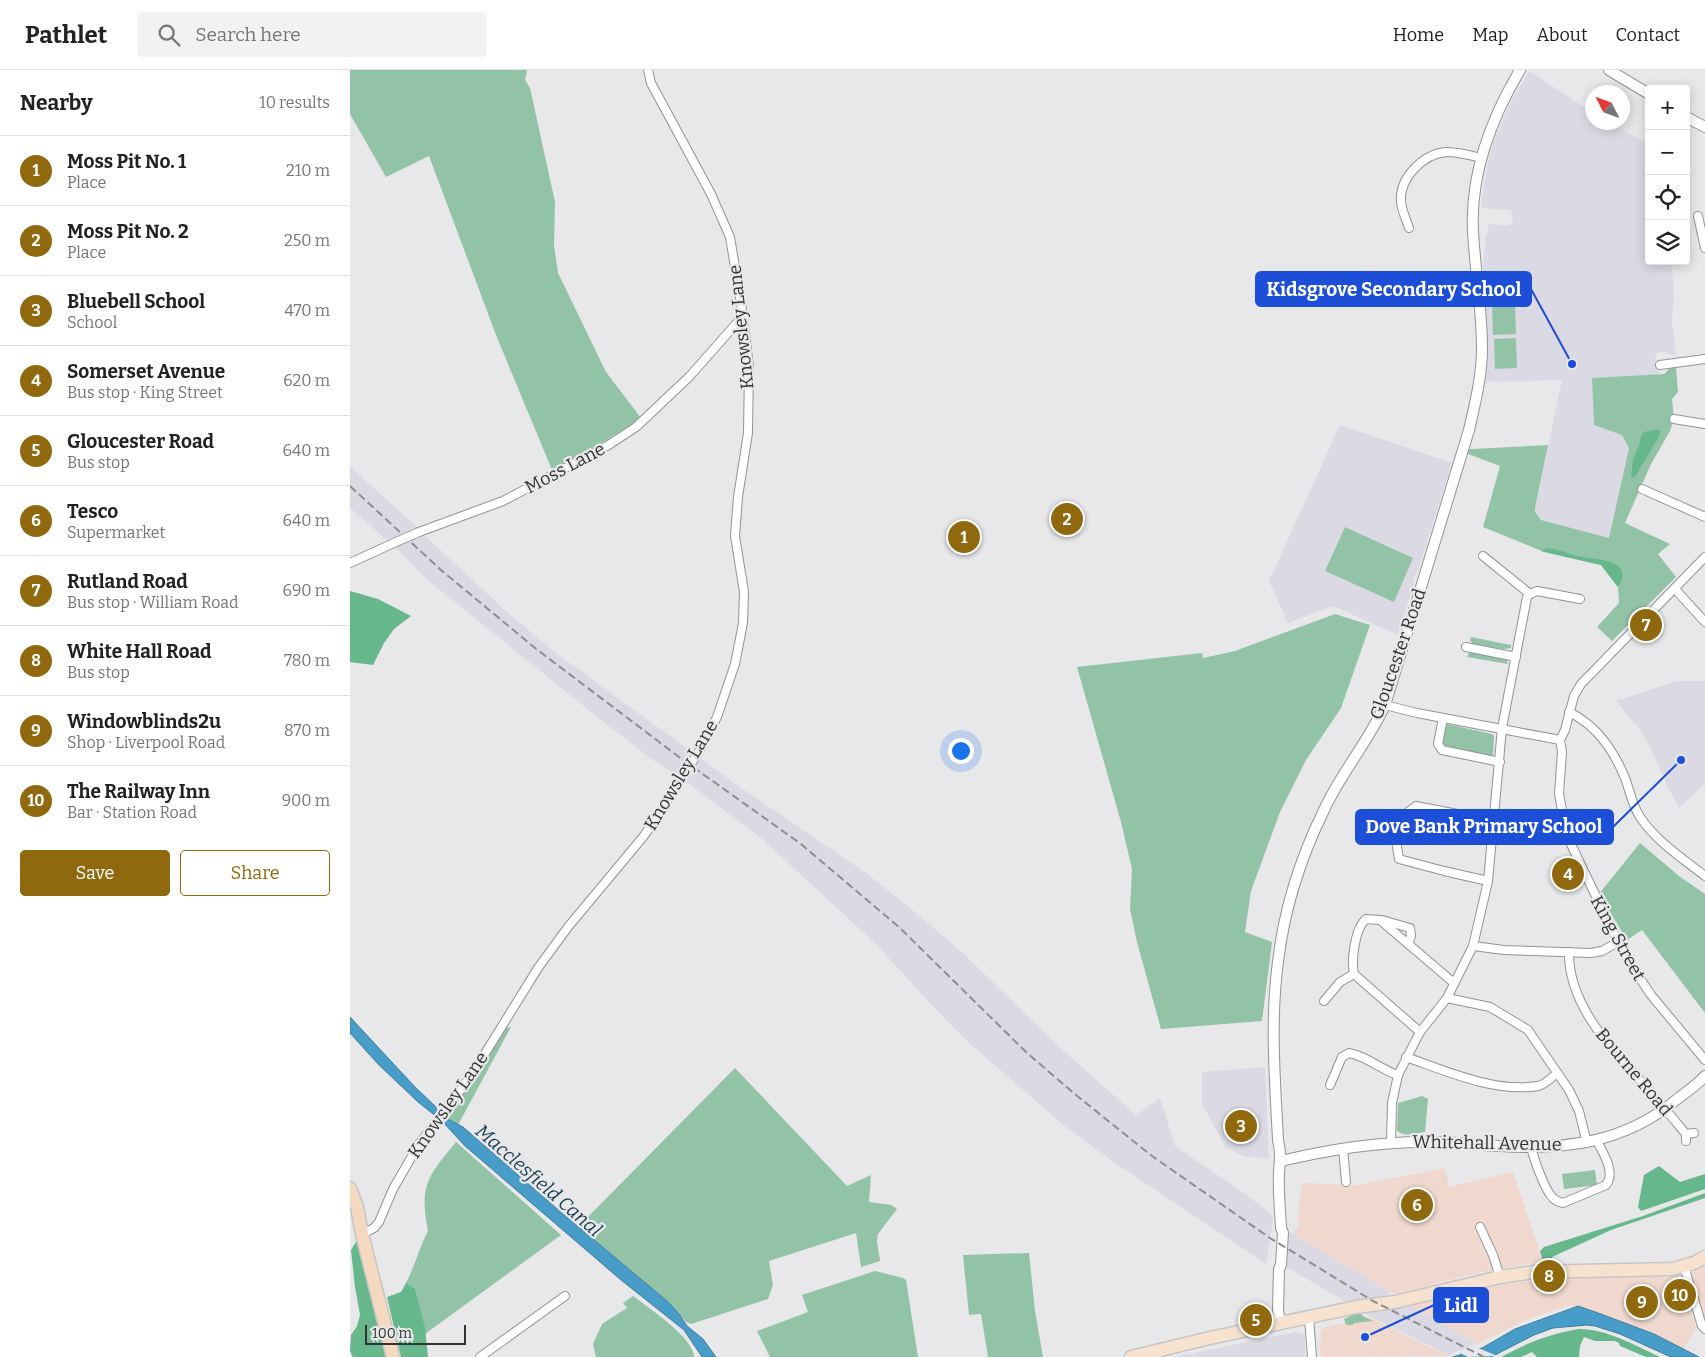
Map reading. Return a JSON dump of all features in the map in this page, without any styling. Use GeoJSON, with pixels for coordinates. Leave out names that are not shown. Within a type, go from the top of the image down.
{"type":"FeatureCollection","features":[{"type":"Feature","properties":{"kind":"highway"},"geometry":{"type":"LineString","coordinates":[[350,1188],[357,1207],[362,1234],[394,1357]]}},
{"type":"Feature","properties":{"kind":"main road"},"geometry":{"type":"LineString","coordinates":[[1131,1357],[1356,1307],[1395,1302],[1500,1277],[1534,1272],[1660,1270],[1684,1266],[1705,1257]]}},
{"type":"Feature","properties":{"kind":"street","name":"Knowsley Lane"},"geometry":{"type":"LineString","coordinates":[[362,1234],[374,1228],[379,1222],[393,1189],[419,1144],[482,1060],[538,968],[568,927],[644,836],[662,810],[697,755],[717,717],[735,664],[743,623],[744,592],[735,536],[738,497],[748,432],[749,368],[744,316],[730,237],[711,194],[651,83],[648,70]]}},
{"type":"Feature","properties":{"kind":"street","name":"Gloucester Road"},"geometry":{"type":"LineString","coordinates":[[1280,1323],[1278,1310],[1279,1269],[1281,1265],[1283,1233],[1281,1228],[1279,1171],[1281,1150],[1278,1140],[1274,1031],[1278,963],[1286,918],[1301,864],[1323,811],[1341,778],[1370,734],[1385,705],[1464,450],[1476,396],[1482,350],[1473,230],[1473,202],[1481,158],[1494,120],[1520,70]]}},
{"type":"Feature","properties":{"kind":"street"},"geometry":{"type":"LineString","coordinates":[[1610,70],[1645,92]]}},
{"type":"Feature","properties":{"kind":"street"},"geometry":{"type":"LineString","coordinates":[[1690,118],[1705,127]]}},
{"type":"Feature","properties":{"kind":"street"},"geometry":{"type":"LineString","coordinates":[[1409,230],[1401,200],[1404,186],[1415,168],[1430,157],[1447,152],[1481,158]]}},
{"type":"Feature","properties":{"kind":"street"},"geometry":{"type":"LineString","coordinates":[[1698,216],[1705,248]]}},
{"type":"Feature","properties":{"kind":"street","name":"Moss Lane"},"geometry":{"type":"LineString","coordinates":[[350,563],[419,532],[503,501],[607,446],[636,427],[689,377],[744,316]]}},
{"type":"Feature","properties":{"kind":"street"},"geometry":{"type":"LineString","coordinates":[[1660,365],[1705,358]]}},
{"type":"Feature","properties":{"kind":"street"},"geometry":{"type":"LineString","coordinates":[[1674,419],[1705,424]]}},
{"type":"Feature","properties":{"kind":"street"},"geometry":{"type":"LineString","coordinates":[[1642,489],[1705,517]]}},
{"type":"Feature","properties":{"kind":"street"},"geometry":{"type":"LineString","coordinates":[[1483,556],[1530,594]]}},
{"type":"Feature","properties":{"kind":"street"},"geometry":{"type":"LineString","coordinates":[[1705,557],[1675,589],[1705,622]]}},
{"type":"Feature","properties":{"kind":"street","name":"King Street"},"geometry":{"type":"LineString","coordinates":[[1675,589],[1581,684],[1574,696],[1565,730],[1560,740],[1562,752],[1559,794],[1566,836],[1618,942],[1650,995],[1705,1060]]}},
{"type":"Feature","properties":{"kind":"street"},"geometry":{"type":"LineString","coordinates":[[1391,1142],[1392,1103],[1398,1075],[1406,1056],[1420,1032],[1447,998],[1473,946],[1488,881],[1502,728],[1526,600],[1530,594],[1537,591],[1580,599]]}},
{"type":"Feature","properties":{"kind":"street"},"geometry":{"type":"LineString","coordinates":[[1466,647],[1516,657]]}},
{"type":"Feature","properties":{"kind":"street"},"geometry":{"type":"LineString","coordinates":[[1385,705],[1560,740]]}},
{"type":"Feature","properties":{"kind":"street"},"geometry":{"type":"LineString","coordinates":[[1569,712],[1583,718],[1613,752],[1634,806],[1656,837],[1705,876]]}},
{"type":"Feature","properties":{"kind":"street"},"geometry":{"type":"LineString","coordinates":[[1443,718],[1438,744],[1442,750],[1500,762]]}},
{"type":"Feature","properties":{"kind":"street"},"geometry":{"type":"LineString","coordinates":[[1488,881],[1398,859],[1396,841],[1407,813],[1416,806],[1494,821]]}},
{"type":"Feature","properties":{"kind":"street"},"geometry":{"type":"LineString","coordinates":[[1408,944],[1411,936],[1410,928],[1380,920],[1366,919],[1361,923],[1354,947],[1352,966],[1354,974],[1420,1032]]}},
{"type":"Feature","properties":{"kind":"street"},"geometry":{"type":"LineString","coordinates":[[1380,920],[1454,983]]}},
{"type":"Feature","properties":{"kind":"street"},"geometry":{"type":"LineString","coordinates":[[1473,946],[1504,950],[1596,952],[1618,942]]}},
{"type":"Feature","properties":{"kind":"street","name":"Bourne Road"},"geometry":{"type":"LineString","coordinates":[[1568,952],[1571,976],[1589,1016],[1610,1047],[1689,1136]]}},
{"type":"Feature","properties":{"kind":"street"},"geometry":{"type":"LineString","coordinates":[[1324,1001],[1340,982],[1354,974]]}},
{"type":"Feature","properties":{"kind":"street"},"geometry":{"type":"LineString","coordinates":[[1447,998],[1490,1007],[1528,1030],[1569,1090],[1579,1111],[1587,1143]]}},
{"type":"Feature","properties":{"kind":"street"},"geometry":{"type":"LineString","coordinates":[[1330,1085],[1342,1057],[1349,1053],[1356,1054],[1386,1071],[1398,1075]]}},
{"type":"Feature","properties":{"kind":"street"},"geometry":{"type":"LineString","coordinates":[[1406,1056],[1500,1087],[1540,1086],[1558,1073]]}},
{"type":"Feature","properties":{"kind":"street","name":"Whitehall Avenue"},"geometry":{"type":"LineString","coordinates":[[1281,1161],[1343,1148],[1391,1142],[1531,1147],[1587,1143],[1647,1120],[1665,1109],[1705,1076]]}},
{"type":"Feature","properties":{"kind":"street"},"geometry":{"type":"LineString","coordinates":[[1531,1147],[1534,1159],[1552,1197],[1558,1202],[1563,1203],[1606,1185],[1610,1180],[1610,1171],[1597,1140]]}},
{"type":"Feature","properties":{"kind":"street"},"geometry":{"type":"LineString","coordinates":[[1343,1148],[1346,1182]]}},
{"type":"Feature","properties":{"kind":"street"},"geometry":{"type":"LineString","coordinates":[[1480,1227],[1493,1255],[1500,1277]]}},
{"type":"Feature","properties":{"kind":"street"},"geometry":{"type":"LineString","coordinates":[[1684,1266],[1702,1326],[1705,1329]]}},
{"type":"Feature","properties":{"kind":"street"},"geometry":{"type":"LineString","coordinates":[[480,1357],[565,1296]]}},
{"type":"Feature","properties":{"kind":"street"},"geometry":{"type":"LineString","coordinates":[[1309,1318],[1312,1357]]}},
{"type":"Feature","properties":{"kind":"shaded area"},"geometry":{"type":"Polygon","coordinates":[[[1529,71],[1585,107],[1585,130],[1623,130],[1645,142],[1645,265],[1671,265],[1674,288],[1672,322],[1676,355],[1662,352],[1655,353],[1659,375],[1592,379],[1629,448],[1609,538],[1543,521],[1537,517],[1535,512],[1562,380],[1486,382],[1488,349],[1483,266],[1486,235],[1488,224],[1509,226],[1513,221],[1511,210],[1481,208],[1492,145],[1511,102],[1529,71]]]}},
{"type":"Feature","properties":{"kind":"shaded area"},"geometry":{"type":"Polygon","coordinates":[[[1340,425],[1452,463],[1418,570],[1413,579],[1414,583],[1398,635],[1333,606],[1288,623],[1269,581],[1340,425]]]}},
{"type":"Feature","properties":{"kind":"shaded area"},"geometry":{"type":"Polygon","coordinates":[[[350,466],[417,527],[387,540],[350,508],[350,466]]]}},
{"type":"Feature","properties":{"kind":"shaded area"},"geometry":{"type":"Polygon","coordinates":[[[423,534],[507,612],[553,651],[737,785],[866,873],[911,909],[963,953],[1056,1044],[1136,1115],[1160,1098],[1175,1146],[1269,1212],[1273,1220],[1266,1264],[1112,1161],[1061,1123],[968,1042],[877,945],[761,838],[611,728],[425,578],[395,547],[400,543],[423,534]]]}},
{"type":"Feature","properties":{"kind":"shaded area"},"geometry":{"type":"Polygon","coordinates":[[[1677,681],[1705,681],[1705,786],[1703,785],[1679,808],[1645,736],[1616,701],[1677,681]]]}},
{"type":"Feature","properties":{"kind":"shaded area"},"geometry":{"type":"Polygon","coordinates":[[[1265,1067],[1269,1159],[1244,1156],[1226,1148],[1202,1104],[1202,1072],[1265,1067]]]}},
{"type":"Feature","properties":{"kind":"shaded area"},"geometry":{"type":"Polygon","coordinates":[[[1445,1168],[1449,1187],[1513,1172],[1543,1261],[1476,1273],[1398,1294],[1390,1292],[1293,1234],[1300,1224],[1297,1221],[1302,1183],[1352,1186],[1445,1168]]]}},
{"type":"Feature","properties":{"kind":"shaded area"},"geometry":{"type":"Polygon","coordinates":[[[1290,1232],[1390,1292],[1388,1297],[1352,1305],[1286,1267],[1290,1232]]]}},
{"type":"Feature","properties":{"kind":"shaded area"},"geometry":{"type":"Polygon","coordinates":[[[1705,1264],[1705,1323],[1693,1280],[1694,1272],[1705,1264]]]}},
{"type":"Feature","properties":{"kind":"shaded area"},"geometry":{"type":"Polygon","coordinates":[[[1656,1275],[1664,1278],[1681,1277],[1696,1327],[1683,1350],[1654,1334],[1578,1306],[1560,1308],[1521,1322],[1478,1344],[1407,1304],[1488,1286],[1557,1278],[1656,1275]]]}},
{"type":"Feature","properties":{"kind":"shaded area"},"geometry":{"type":"Polygon","coordinates":[[[1407,1304],[1478,1344],[1453,1353],[1451,1356],[1365,1314],[1381,1312],[1407,1304]]]}},
{"type":"Feature","properties":{"kind":"shaded area"},"geometry":{"type":"Polygon","coordinates":[[[1371,1318],[1451,1356],[1322,1357],[1319,1343],[1322,1342],[1320,1331],[1328,1326],[1371,1318]]]}},
{"type":"Feature","properties":{"kind":"shaded area"},"geometry":{"type":"Polygon","coordinates":[[[1296,1332],[1305,1335],[1305,1357],[1174,1357],[1296,1332]]]}},
{"type":"Feature","properties":{"kind":"green space"},"geometry":{"type":"Polygon","coordinates":[[[350,70],[527,70],[525,80],[530,88],[555,202],[554,245],[558,273],[606,372],[641,418],[603,442],[552,470],[496,335],[429,156],[386,177],[350,114],[350,70]]]}},
{"type":"Feature","properties":{"kind":"green space"},"geometry":{"type":"Polygon","coordinates":[[[1515,304],[1516,334],[1493,335],[1492,305],[1515,304]]]}},
{"type":"Feature","properties":{"kind":"green space"},"geometry":{"type":"Polygon","coordinates":[[[1516,338],[1517,368],[1495,369],[1494,339],[1516,338]]]}},
{"type":"Feature","properties":{"kind":"green space"},"geometry":{"type":"Polygon","coordinates":[[[1671,367],[1676,367],[1678,392],[1672,399],[1674,419],[1670,431],[1651,464],[1625,523],[1670,544],[1658,554],[1676,577],[1612,641],[1597,627],[1619,603],[1618,587],[1601,565],[1544,552],[1483,527],[1500,466],[1463,452],[1463,450],[1548,445],[1535,512],[1541,520],[1609,538],[1629,448],[1622,435],[1594,425],[1592,378],[1664,374],[1671,367]]]}},
{"type":"Feature","properties":{"kind":"green space"},"geometry":{"type":"Polygon","coordinates":[[[1661,430],[1635,477],[1631,477],[1633,459],[1641,436],[1644,432],[1661,430]]]}},
{"type":"Feature","properties":{"kind":"green space"},"geometry":{"type":"Polygon","coordinates":[[[1345,527],[1413,558],[1394,602],[1325,571],[1345,527]]]}},
{"type":"Feature","properties":{"kind":"green space"},"geometry":{"type":"Polygon","coordinates":[[[1547,548],[1611,562],[1622,570],[1622,578],[1618,587],[1601,565],[1541,551],[1547,548]]]}},
{"type":"Feature","properties":{"kind":"green space"},"geometry":{"type":"Polygon","coordinates":[[[350,591],[378,599],[411,616],[394,629],[384,643],[373,665],[350,662],[350,591]]]}},
{"type":"Feature","properties":{"kind":"green space"},"geometry":{"type":"Polygon","coordinates":[[[1335,614],[1370,625],[1341,708],[1306,760],[1280,812],[1251,891],[1245,932],[1272,942],[1262,1021],[1161,1029],[1130,909],[1132,869],[1121,822],[1077,667],[1202,653],[1203,658],[1235,651],[1335,614]]]}},
{"type":"Feature","properties":{"kind":"green space"},"geometry":{"type":"Polygon","coordinates":[[[1471,637],[1511,645],[1511,648],[1504,649],[1473,644],[1470,640],[1471,637]]]}},
{"type":"Feature","properties":{"kind":"green space"},"geometry":{"type":"Polygon","coordinates":[[[1472,651],[1503,657],[1508,664],[1467,657],[1472,651]]]}},
{"type":"Feature","properties":{"kind":"green space"},"geometry":{"type":"Polygon","coordinates":[[[1447,724],[1492,734],[1494,736],[1493,756],[1446,748],[1442,742],[1447,724]]]}},
{"type":"Feature","properties":{"kind":"green space"},"geometry":{"type":"Polygon","coordinates":[[[1640,843],[1679,876],[1705,894],[1705,1013],[1642,930],[1627,940],[1599,894],[1640,843]]]}},
{"type":"Feature","properties":{"kind":"green space"},"geometry":{"type":"Polygon","coordinates":[[[511,1027],[458,1125],[444,1117],[473,1080],[505,1028],[511,1027]]]}},
{"type":"Feature","properties":{"kind":"green space"},"geometry":{"type":"Polygon","coordinates":[[[735,1068],[847,1186],[871,1175],[869,1202],[891,1205],[897,1209],[878,1234],[877,1241],[880,1261],[861,1267],[856,1233],[769,1261],[773,1285],[768,1299],[691,1324],[686,1322],[667,1301],[578,1227],[735,1068]]]}},
{"type":"Feature","properties":{"kind":"green space"},"geometry":{"type":"Polygon","coordinates":[[[1422,1096],[1428,1099],[1425,1132],[1403,1134],[1397,1130],[1398,1103],[1422,1096]]]}},
{"type":"Feature","properties":{"kind":"green space"},"geometry":{"type":"Polygon","coordinates":[[[456,1142],[561,1235],[425,1334],[415,1288],[406,1283],[428,1231],[425,1202],[428,1182],[432,1173],[456,1142]]]}},
{"type":"Feature","properties":{"kind":"green space"},"geometry":{"type":"Polygon","coordinates":[[[1659,1166],[1680,1182],[1705,1174],[1705,1189],[1641,1211],[1638,1207],[1644,1175],[1659,1166]]]}},
{"type":"Feature","properties":{"kind":"green space"},"geometry":{"type":"Polygon","coordinates":[[[1595,1170],[1597,1185],[1564,1189],[1562,1174],[1595,1170]]]}},
{"type":"Feature","properties":{"kind":"green space"},"geometry":{"type":"Polygon","coordinates":[[[1705,1193],[1705,1198],[1611,1230],[1552,1257],[1555,1263],[1543,1261],[1540,1251],[1544,1247],[1643,1216],[1705,1193]]]}},
{"type":"Feature","properties":{"kind":"green space"},"geometry":{"type":"Polygon","coordinates":[[[357,1240],[386,1357],[353,1357],[350,1351],[351,1335],[357,1326],[360,1315],[351,1250],[357,1240]]]}},
{"type":"Feature","properties":{"kind":"green space"},"geometry":{"type":"Polygon","coordinates":[[[1029,1253],[1035,1311],[1043,1357],[988,1357],[981,1314],[969,1315],[963,1255],[1029,1253]]]}},
{"type":"Feature","properties":{"kind":"green space"},"geometry":{"type":"Polygon","coordinates":[[[875,1271],[906,1280],[918,1357],[770,1357],[757,1331],[808,1312],[802,1295],[875,1271]]]}},
{"type":"Feature","properties":{"kind":"green space"},"geometry":{"type":"Polygon","coordinates":[[[406,1283],[415,1288],[425,1328],[428,1357],[401,1357],[387,1297],[401,1292],[406,1283]]]}},
{"type":"Feature","properties":{"kind":"green space"},"geometry":{"type":"Polygon","coordinates":[[[633,1296],[659,1315],[687,1341],[694,1357],[596,1357],[593,1344],[602,1324],[627,1308],[623,1303],[633,1296]]]}},
{"type":"Feature","properties":{"kind":"green space"},"geometry":{"type":"Polygon","coordinates":[[[1359,1312],[1373,1321],[1346,1325],[1344,1319],[1359,1312]]]}},
{"type":"Feature","properties":{"kind":"green space"},"geometry":{"type":"Polygon","coordinates":[[[1579,1329],[1610,1335],[1660,1357],[1646,1357],[1620,1346],[1615,1341],[1595,1341],[1584,1337],[1580,1346],[1579,1357],[1537,1357],[1532,1352],[1521,1357],[1501,1357],[1538,1340],[1558,1333],[1579,1329]]]}},
{"type":"Feature","properties":{"kind":"water"},"geometry":{"type":"Polygon","coordinates":[[[350,1017],[435,1106],[438,1112],[463,1127],[667,1301],[687,1326],[703,1339],[716,1357],[702,1357],[684,1330],[621,1280],[465,1146],[442,1121],[418,1102],[378,1064],[350,1033],[350,1017]]]}},
{"type":"Feature","properties":{"kind":"water"},"geometry":{"type":"Polygon","coordinates":[[[1578,1306],[1654,1334],[1699,1357],[1671,1357],[1620,1334],[1587,1325],[1553,1328],[1534,1335],[1491,1357],[1453,1357],[1482,1348],[1515,1329],[1578,1306]]]}},
{"type":"Feature","properties":{"kind":"pier"},"geometry":{"type":"Polygon","coordinates":[[[1476,1347],[1497,1356],[1468,1357],[1458,1352],[1476,1347]]]}},
{"type":"Feature","properties":{"kind":"railway"},"geometry":{"type":"LineString","coordinates":[[350,486],[441,570],[535,648],[679,757],[801,844],[900,928],[1027,1053],[1152,1156],[1270,1238],[1373,1301],[1484,1357]]}},
{"type":"Feature","properties":{"kind":"place","name":"Kidsgrove Secondary School"},"geometry":{"type":"Point","coordinates":[1572,364]}},
{"type":"Feature","properties":{"kind":"place","name":"Moss Pit No. 2"},"geometry":{"type":"Point","coordinates":[1067,519]}},
{"type":"Feature","properties":{"kind":"place","name":"Moss Pit No. 1"},"geometry":{"type":"Point","coordinates":[964,537]}},
{"type":"Feature","properties":{"kind":"place","name":"Rutland Road"},"geometry":{"type":"Point","coordinates":[1646,625]}},
{"type":"Feature","properties":{"kind":"place","name":"Dove Bank Primary School"},"geometry":{"type":"Point","coordinates":[1681,760]}},
{"type":"Feature","properties":{"kind":"place","name":"Somerset Avenue"},"geometry":{"type":"Point","coordinates":[1568,874]}},
{"type":"Feature","properties":{"kind":"place","name":"Bluebell School"},"geometry":{"type":"Point","coordinates":[1241,1126]}},
{"type":"Feature","properties":{"kind":"place","name":"Tesco"},"geometry":{"type":"Point","coordinates":[1417,1205]}},
{"type":"Feature","properties":{"kind":"place","name":"White Hall Road"},"geometry":{"type":"Point","coordinates":[1549,1276]}},
{"type":"Feature","properties":{"kind":"place","name":"The Railway Inn"},"geometry":{"type":"Point","coordinates":[1680,1295]}},
{"type":"Feature","properties":{"kind":"place","name":"Windowblinds2u"},"geometry":{"type":"Point","coordinates":[1642,1302]}},
{"type":"Feature","properties":{"kind":"place","name":"Gloucester Road"},"geometry":{"type":"Point","coordinates":[1256,1320]}},
{"type":"Feature","properties":{"kind":"place","name":"Lidl"},"geometry":{"type":"Point","coordinates":[1365,1337]}},
{"type":"Feature","properties":{"kind":"water label","name":"Macclesfield Canal"},"geometry":{"type":"Point","coordinates":[539,1180]}}]}
